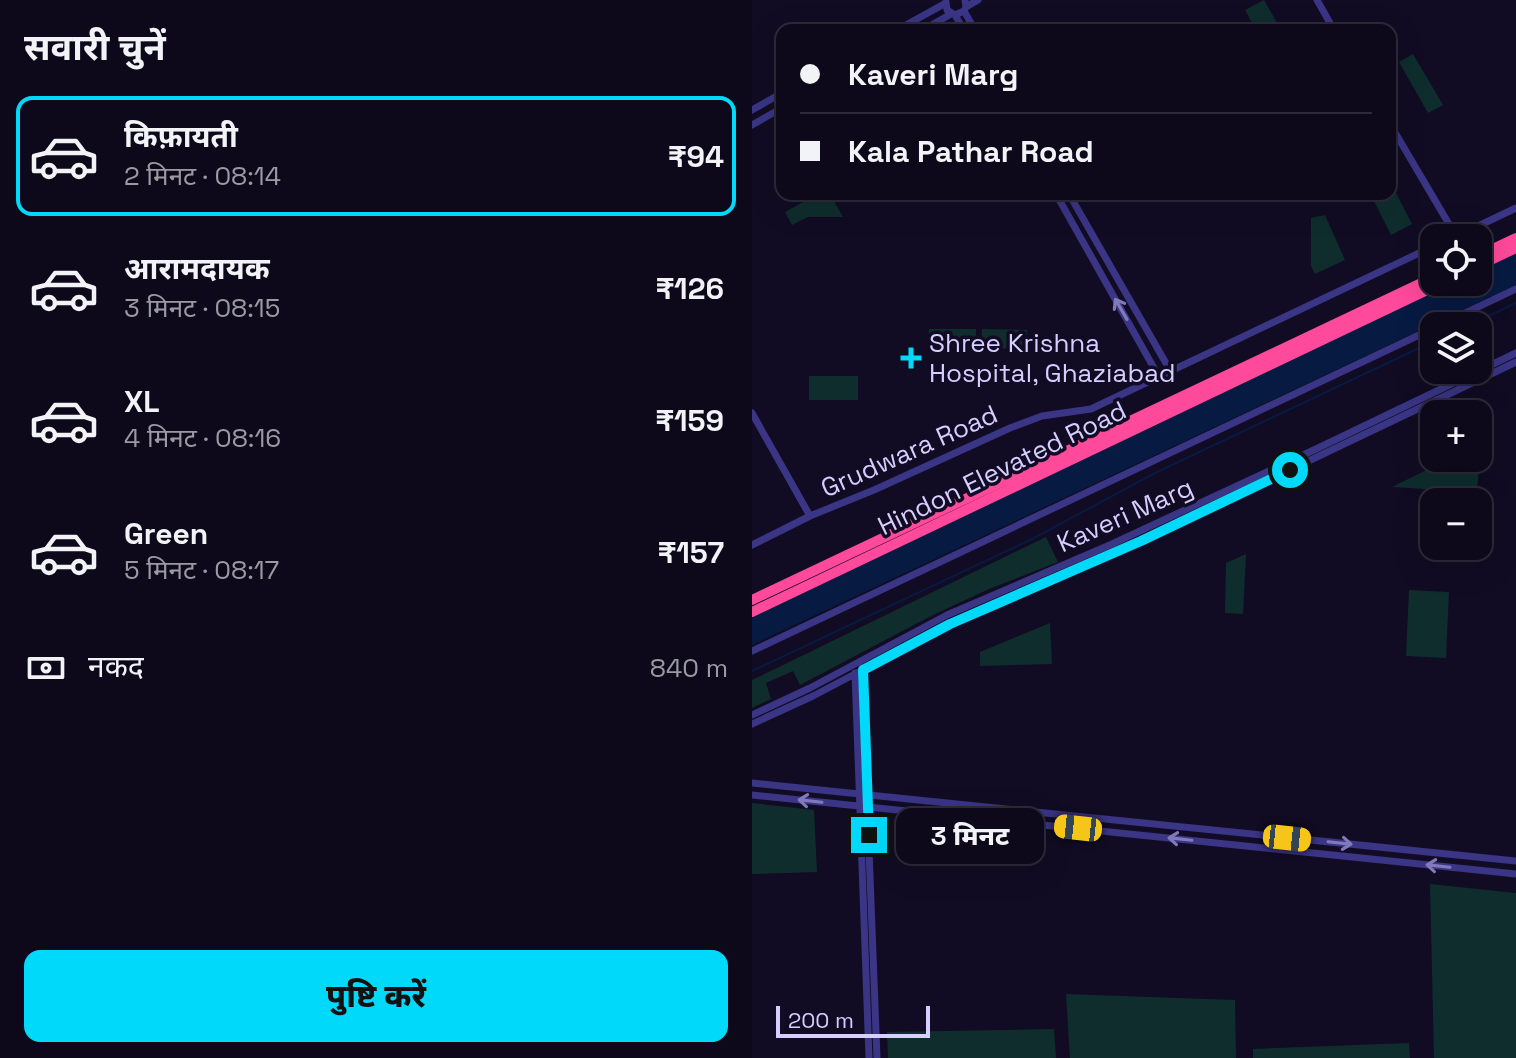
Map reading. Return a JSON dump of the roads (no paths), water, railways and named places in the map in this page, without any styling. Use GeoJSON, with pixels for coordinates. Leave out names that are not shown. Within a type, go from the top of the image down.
{"type":"FeatureCollection","features":[{"type":"Feature","properties":{"kind":"highway"},"geometry":{"type":"LineString","coordinates":[[1492,249],[1516,238]]}},
{"type":"Feature","properties":{"kind":"highway"},"geometry":{"type":"LineString","coordinates":[[1492,259],[1516,248]]}},
{"type":"Feature","properties":{"kind":"highway","name":"Hindon Elevated Road"},"geometry":{"type":"LineString","coordinates":[[752,600],[1420,284]]}},
{"type":"Feature","properties":{"kind":"highway","name":"Hindon Elevated Road"},"geometry":{"type":"LineString","coordinates":[[752,612],[1420,293]]}},
{"type":"Feature","properties":{"kind":"street"},"geometry":{"type":"LineString","coordinates":[[934,24],[978,0]]}},
{"type":"Feature","properties":{"kind":"street"},"geometry":{"type":"LineString","coordinates":[[1317,0],[1331,24]]}},
{"type":"Feature","properties":{"kind":"street"},"geometry":{"type":"LineString","coordinates":[[908,24],[946,2],[947,10],[960,24]]}},
{"type":"Feature","properties":{"kind":"street"},"geometry":{"type":"LineString","coordinates":[[752,110],[776,96]]}},
{"type":"Feature","properties":{"kind":"street"},"geometry":{"type":"LineString","coordinates":[[752,125],[776,111]]}},
{"type":"Feature","properties":{"kind":"street"},"geometry":{"type":"LineString","coordinates":[[1396,135],[1447,224]]}},
{"type":"Feature","properties":{"kind":"street"},"geometry":{"type":"LineString","coordinates":[[1059,200],[1159,377]]}},
{"type":"Feature","properties":{"kind":"street"},"geometry":{"type":"LineString","coordinates":[[1072,200],[1171,372]]}},
{"type":"Feature","properties":{"kind":"street"},"geometry":{"type":"LineString","coordinates":[[1482,224],[1516,208]]}},
{"type":"Feature","properties":{"kind":"street","name":"Grudwara Road"},"geometry":{"type":"LineString","coordinates":[[752,545],[810,516],[1010,428],[1042,416],[1091,409],[1420,253]]}},
{"type":"Feature","properties":{"kind":"street"},"geometry":{"type":"LineString","coordinates":[[1468,312],[1516,289]]}},
{"type":"Feature","properties":{"kind":"street"},"geometry":{"type":"LineString","coordinates":[[752,651],[1420,335]]}},
{"type":"Feature","properties":{"kind":"street","name":"Kaveri Marg"},"geometry":{"type":"LineString","coordinates":[[752,724],[947,615],[1112,544],[1516,353]]}},
{"type":"Feature","properties":{"kind":"street","name":"Kaveri Marg"},"geometry":{"type":"LineString","coordinates":[[752,715],[1141,541],[1516,362]]}},
{"type":"Feature","properties":{"kind":"street"},"geometry":{"type":"LineString","coordinates":[[752,413],[810,516]]}},
{"type":"Feature","properties":{"kind":"street"},"geometry":{"type":"LineString","coordinates":[[857,668],[877,1058]]}},
{"type":"Feature","properties":{"kind":"street"},"geometry":{"type":"LineString","coordinates":[[752,783],[1516,861]]}},
{"type":"Feature","properties":{"kind":"street"},"geometry":{"type":"LineString","coordinates":[[752,795],[1516,874]]}},
{"type":"Feature","properties":{"kind":"street"},"geometry":{"type":"LineString","coordinates":[[864,806],[869,1058]]}},
{"type":"Feature","properties":{"kind":"water"},"geometry":{"type":"Polygon","coordinates":[[[1516,249],[1516,285],[1459,312],[1420,312],[1420,330],[752,645],[752,609],[1420,294],[1492,296],[1492,260],[1516,249]]]}},
{"type":"Feature","properties":{"kind":"waterway"},"geometry":{"type":"LineString","coordinates":[[1492,314],[1516,303]]}},
{"type":"Feature","properties":{"kind":"waterway"},"geometry":{"type":"LineString","coordinates":[[752,671],[1034,538],[1155,473],[1420,348]]}},
{"type":"Feature","properties":{"kind":"place","name":"Shree Krishna Hospital, Ghaziabad"},"geometry":{"type":"Point","coordinates":[911,358]}}]}
